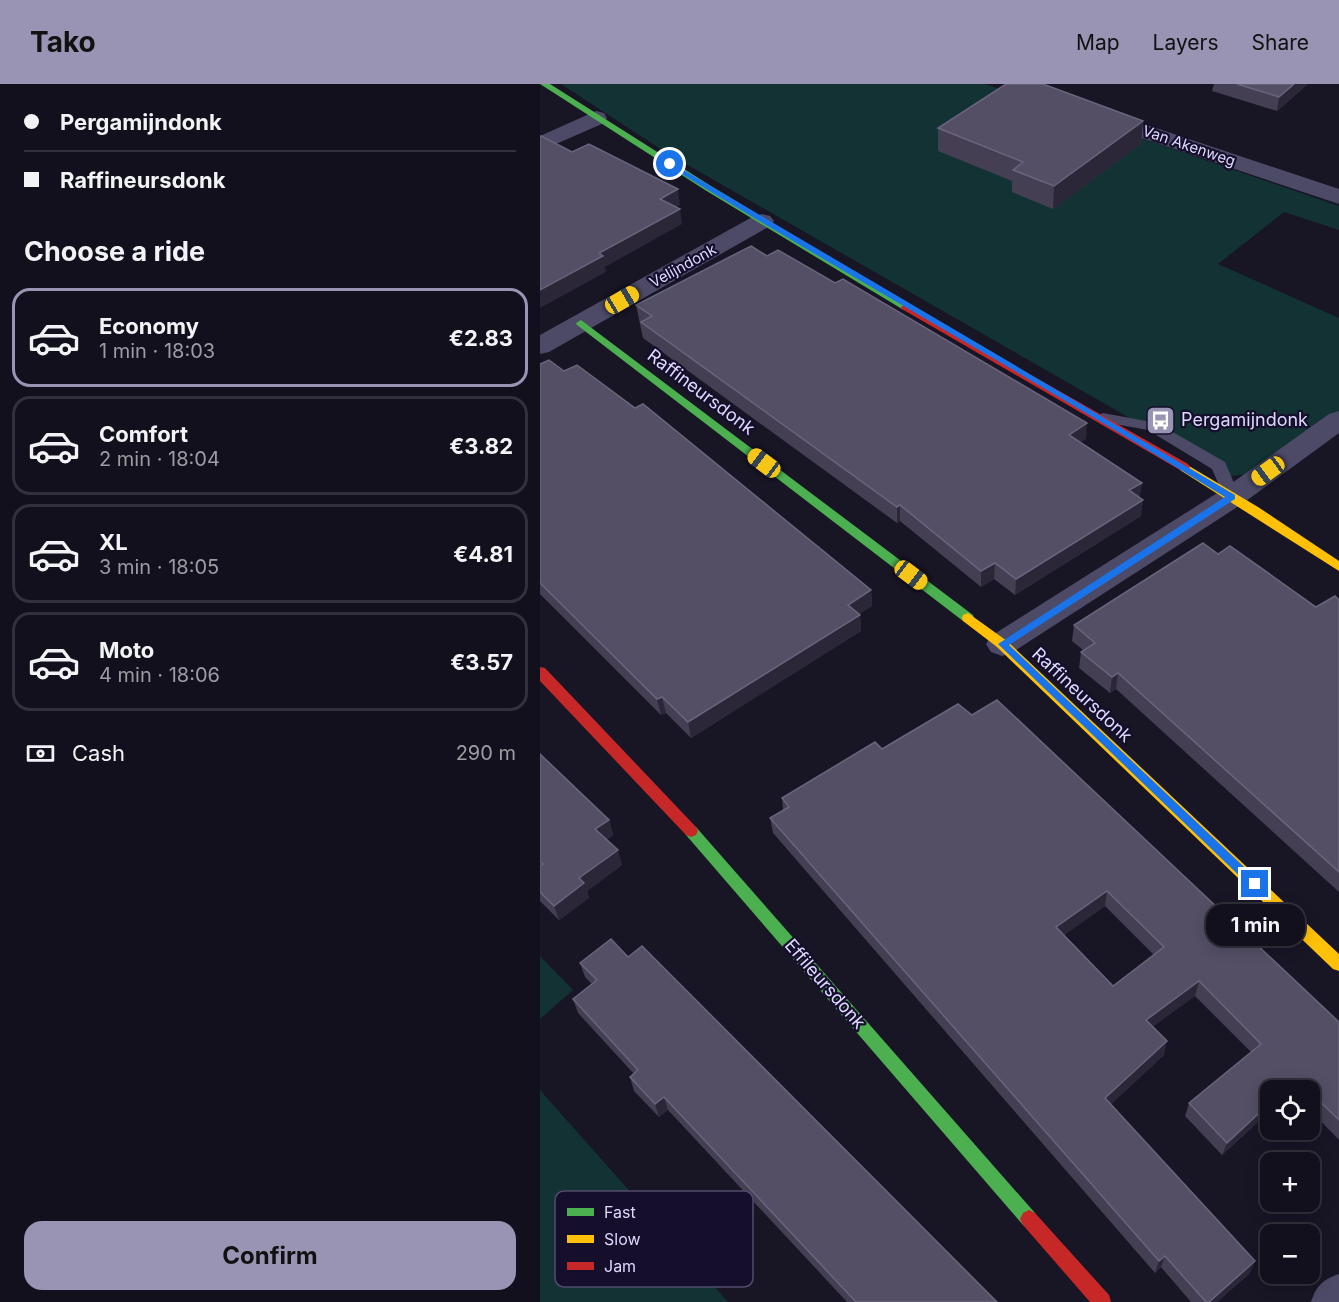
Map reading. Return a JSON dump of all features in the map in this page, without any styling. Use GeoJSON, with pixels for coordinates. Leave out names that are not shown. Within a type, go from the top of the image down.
{"type":"FeatureCollection","features":[{"type":"Feature","properties":{"kind":"street"},"geometry":{"type":"LineString","coordinates":[[544,84],[762,221],[1101,418]]}},
{"type":"Feature","properties":{"kind":"street","name":"Van Akenweg"},"geometry":{"type":"LineString","coordinates":[[1082,110],[1339,197]]}},
{"type":"Feature","properties":{"kind":"street"},"geometry":{"type":"LineString","coordinates":[[540,144],[596,118]]}},
{"type":"Feature","properties":{"kind":"street","name":"Velijndonk"},"geometry":{"type":"LineString","coordinates":[[540,346],[762,221]]}},
{"type":"Feature","properties":{"kind":"street","name":"Raffineursdonk"},"geometry":{"type":"LineString","coordinates":[[581,323],[1002,644],[1339,964]]}},
{"type":"Feature","properties":{"kind":"street"},"geometry":{"type":"LineString","coordinates":[[1002,644],[1232,497],[1339,420]]}},
{"type":"Feature","properties":{"kind":"street"},"geometry":{"type":"LineString","coordinates":[[1232,497],[1293,534],[1339,567]]}},
{"type":"Feature","properties":{"kind":"street","name":"Effileursdonk"},"geometry":{"type":"LineString","coordinates":[[540,672],[674,811],[1102,1302]]}},
{"type":"Feature","properties":{"kind":"street"},"geometry":{"type":"LineString","coordinates":[[1333,1302],[1339,1296]]}},
{"type":"Feature","properties":{"kind":"lane"},"geometry":{"type":"LineString","coordinates":[[1101,418],[1152,426],[1219,466],[1232,497]]}},
{"type":"Feature","properties":{"kind":"green space"},"geometry":{"type":"Polygon","coordinates":[[[561,84],[985,84],[1339,206],[1339,230],[1284,212],[1218,264],[1339,318],[1339,412],[1251,474],[1231,476],[665,152],[561,84]]]}},
{"type":"Feature","properties":{"kind":"green space"},"geometry":{"type":"Polygon","coordinates":[[[540,956],[573,990],[540,1019],[540,956]]]}},
{"type":"Feature","properties":{"kind":"green space"},"geometry":{"type":"Polygon","coordinates":[[[540,1090],[630,1191],[555,1191],[555,1287],[715,1287],[728,1302],[540,1302],[540,1090]]]}},
{"type":"Feature","properties":{"kind":"building"},"geometry":{"type":"Polygon","coordinates":[[[1006,84],[1043,84],[1143,121],[1054,186],[1013,170],[1023,162],[938,128],[1006,84]]]}},
{"type":"Feature","properties":{"kind":"building"},"geometry":{"type":"Polygon","coordinates":[[[1237,84],[1294,84],[1279,97],[1237,84]]]}},
{"type":"Feature","properties":{"kind":"building"},"geometry":{"type":"Polygon","coordinates":[[[541,136],[572,152],[589,144],[678,189],[660,199],[680,209],[599,253],[603,256],[540,290],[541,136]]]}},
{"type":"Feature","properties":{"kind":"building"},"geometry":{"type":"Polygon","coordinates":[[[751,246],[767,256],[778,250],[835,283],[843,279],[1087,423],[1069,435],[1142,483],[1129,490],[1143,500],[1016,579],[995,563],[981,571],[900,505],[897,507],[641,322],[652,316],[636,305],[751,246]]]}},
{"type":"Feature","properties":{"kind":"building"},"geometry":{"type":"Polygon","coordinates":[[[549,360],[564,371],[577,365],[635,408],[643,404],[871,590],[848,605],[860,615],[688,722],[662,697],[657,699],[540,583],[540,364],[549,360]]]}},
{"type":"Feature","properties":{"kind":"building"},"geometry":{"type":"Polygon","coordinates":[[[1203,543],[1218,554],[1230,546],[1316,607],[1335,596],[1339,600],[1339,872],[1118,673],[1112,677],[1081,652],[1095,643],[1074,625],[1203,543]]]}},
{"type":"Feature","properties":{"kind":"building"},"geometry":{"type":"Polygon","coordinates":[[[997,700],[1339,1022],[1339,1120],[1320,1101],[1320,1080],[1260,1080],[1260,1112],[1227,1143],[1189,1103],[1261,1044],[1199,981],[1146,1020],[1167,1041],[1105,1098],[1255,1261],[1209,1302],[1206,1302],[1165,1256],[1159,1261],[770,818],[789,807],[782,798],[875,742],[882,749],[958,704],[972,715],[997,700]],[[1107,891],[1056,927],[1113,986],[1164,947],[1107,891]]]}},
{"type":"Feature","properties":{"kind":"building"},"geometry":{"type":"Polygon","coordinates":[[[540,754],[609,820],[595,829],[618,850],[579,878],[584,883],[554,906],[540,892],[540,866],[543,864],[540,862],[540,754]]]}},
{"type":"Feature","properties":{"kind":"building"},"geometry":{"type":"Polygon","coordinates":[[[611,939],[628,957],[642,946],[997,1302],[856,1302],[664,1097],[655,1104],[630,1077],[638,1070],[573,999],[597,980],[580,963],[611,939]]]}},
{"type":"Feature","properties":{"kind":"traffic: fast"},"geometry":{"type":"LineString","coordinates":[[544,84],[708,188],[906,307]]}},
{"type":"Feature","properties":{"kind":"traffic: fast"},"geometry":{"type":"LineString","coordinates":[[581,323],[968,618]]}},
{"type":"Feature","properties":{"kind":"traffic: fast"},"geometry":{"type":"LineString","coordinates":[[691,831],[1029,1219]]}},
{"type":"Feature","properties":{"kind":"traffic: slow"},"geometry":{"type":"LineString","coordinates":[[1184,467],[1254,510],[1339,567]]}},
{"type":"Feature","properties":{"kind":"traffic: slow"},"geometry":{"type":"LineString","coordinates":[[968,618],[1002,644],[1339,964]]}},
{"type":"Feature","properties":{"kind":"traffic: jam"},"geometry":{"type":"LineString","coordinates":[[906,307],[1184,467]]}},
{"type":"Feature","properties":{"kind":"traffic: jam"},"geometry":{"type":"LineString","coordinates":[[540,672],[691,831]]}},
{"type":"Feature","properties":{"kind":"traffic: jam"},"geometry":{"type":"LineString","coordinates":[[1029,1219],[1102,1302]]}},
{"type":"Feature","properties":{"kind":"place","name":"Pergamijndonk"},"geometry":{"type":"Point","coordinates":[1160,420]}},
{"type":"Feature","properties":{"kind":"route"},"geometry":{"type":"LineString","coordinates":[[670,164],[762,221],[1232,497],[1002,644],[1255,884]]}}]}
